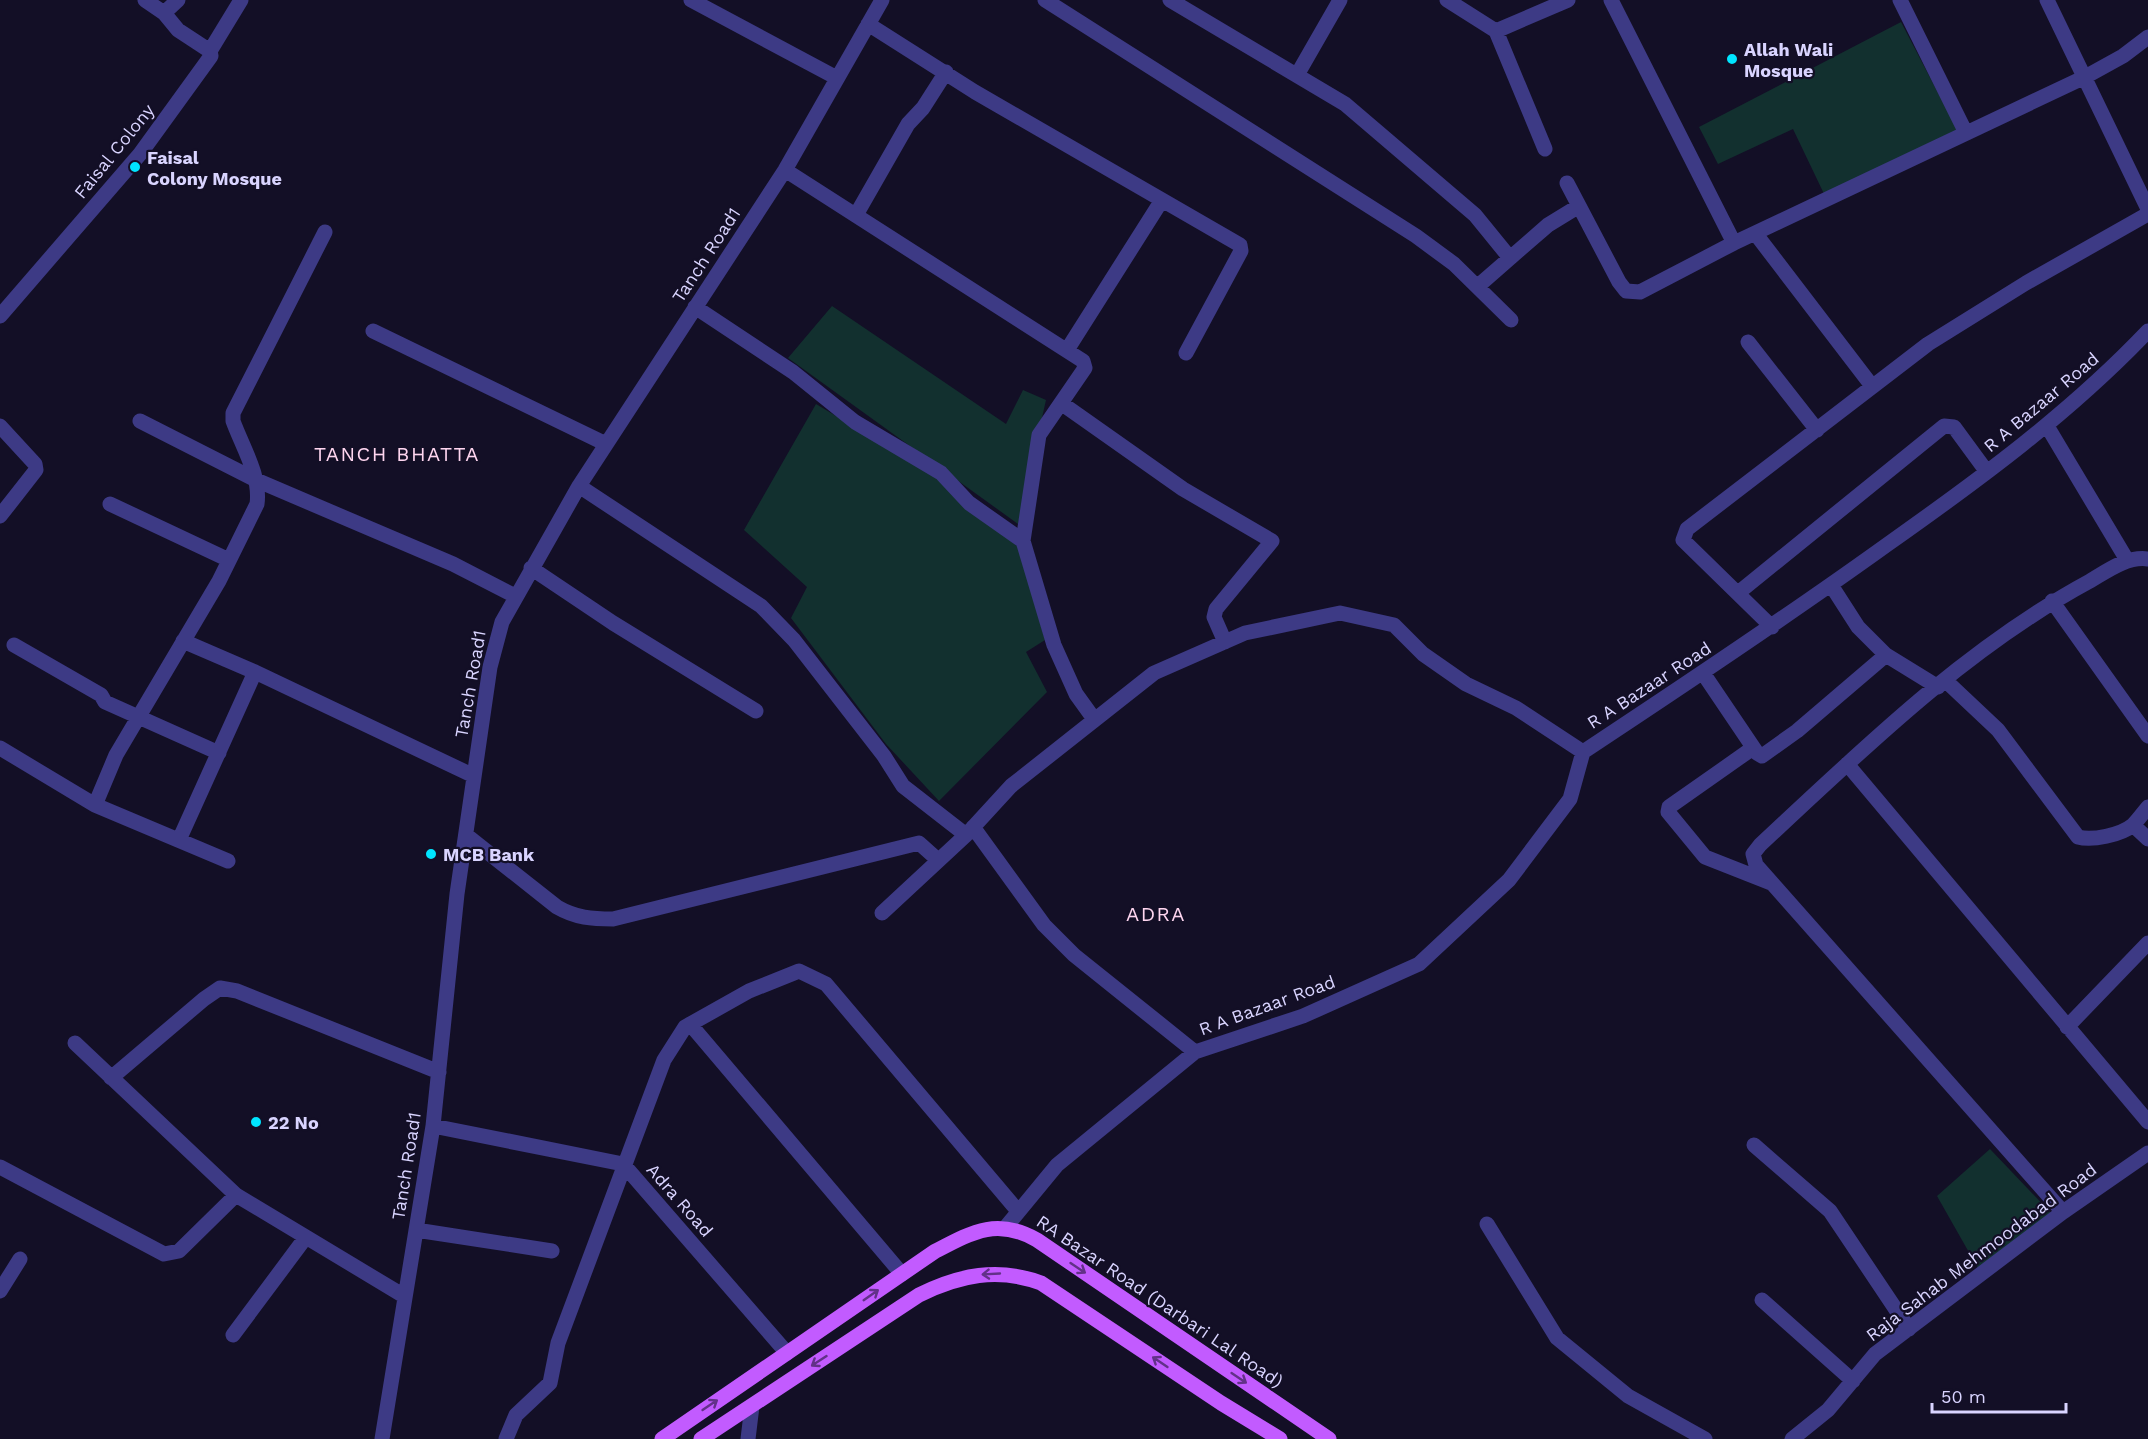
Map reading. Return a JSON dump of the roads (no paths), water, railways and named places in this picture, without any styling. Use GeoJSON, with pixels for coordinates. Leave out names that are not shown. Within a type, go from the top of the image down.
{"type":"FeatureCollection","features":[{"type":"Feature","properties":{"kind":"main road","name":"RA Bazar Road (Darbari Lal Road)"},"geometry":{"type":"LineString","coordinates":[[662,1439],[902,1274],[969,1233],[988,1228],[1022,1231],[1037,1240],[1329,1439]]}},
{"type":"Feature","properties":{"kind":"main road"},"geometry":{"type":"LineString","coordinates":[[700,1439],[927,1291],[944,1283],[969,1276],[1011,1274],[1041,1283],[1221,1403],[1280,1439]]}},
{"type":"Feature","properties":{"kind":"street"},"geometry":{"type":"LineString","coordinates":[[144,0],[164,13],[178,30],[210,51]]}},
{"type":"Feature","properties":{"kind":"street"},"geometry":{"type":"LineString","coordinates":[[164,13],[178,0]]}},
{"type":"Feature","properties":{"kind":"street","name":"Faisal Colony"},"geometry":{"type":"LineString","coordinates":[[0,316],[140,154],[211,56],[210,51],[242,0]]}},
{"type":"Feature","properties":{"kind":"street"},"geometry":{"type":"LineString","coordinates":[[691,0],[837,78]]}},
{"type":"Feature","properties":{"kind":"street","name":"Tanch Road1"},"geometry":{"type":"LineString","coordinates":[[382,1439],[433,1126],[453,926],[490,667],[502,622],[514,596],[579,486],[785,170],[882,0]]}},
{"type":"Feature","properties":{"kind":"street"},"geometry":{"type":"LineString","coordinates":[[1045,0],[1401,226],[1454,264],[1510,320]]}},
{"type":"Feature","properties":{"kind":"street"},"geometry":{"type":"LineString","coordinates":[[1170,0],[1345,104],[1475,215],[1510,258]]}},
{"type":"Feature","properties":{"kind":"street"},"geometry":{"type":"LineString","coordinates":[[1297,75],[1340,0]]}},
{"type":"Feature","properties":{"kind":"street"},"geometry":{"type":"LineString","coordinates":[[1447,0],[1496,31],[1545,149]]}},
{"type":"Feature","properties":{"kind":"street"},"geometry":{"type":"LineString","coordinates":[[1496,31],[1568,0]]}},
{"type":"Feature","properties":{"kind":"street"},"geometry":{"type":"LineString","coordinates":[[1611,0],[1734,243]]}},
{"type":"Feature","properties":{"kind":"street"},"geometry":{"type":"LineString","coordinates":[[1900,0],[1966,133]]}},
{"type":"Feature","properties":{"kind":"street"},"geometry":{"type":"LineString","coordinates":[[2047,0],[2148,209]]}},
{"type":"Feature","properties":{"kind":"street"},"geometry":{"type":"LineString","coordinates":[[868,24],[1162,200],[1232,237],[1240,244],[1241,251],[1186,352]]}},
{"type":"Feature","properties":{"kind":"street"},"geometry":{"type":"LineString","coordinates":[[1567,183],[1626,291],[1640,292],[1734,243],[2085,77],[2123,56],[2148,37]]}},
{"type":"Feature","properties":{"kind":"street"},"geometry":{"type":"LineString","coordinates":[[856,216],[908,124],[923,108],[946,72]]}},
{"type":"Feature","properties":{"kind":"street"},"geometry":{"type":"LineString","coordinates":[[785,170],[1083,361],[1085,368],[1039,435],[1023,541],[1054,645],[1076,694],[1094,719]]}},
{"type":"Feature","properties":{"kind":"street"},"geometry":{"type":"LineString","coordinates":[[1067,350],[1162,200]]}},
{"type":"Feature","properties":{"kind":"street"},"geometry":{"type":"LineString","coordinates":[[1478,286],[1548,225],[1579,206]]}},
{"type":"Feature","properties":{"kind":"street"},"geometry":{"type":"LineString","coordinates":[[1772,627],[1683,540],[1687,529],[1928,344],[2148,214]]}},
{"type":"Feature","properties":{"kind":"street"},"geometry":{"type":"LineString","coordinates":[[95,805],[116,755],[229,560],[257,504],[256,480],[232,421],[233,413],[325,232]]}},
{"type":"Feature","properties":{"kind":"street"},"geometry":{"type":"LineString","coordinates":[[1755,233],[1872,386]]}},
{"type":"Feature","properties":{"kind":"street"},"geometry":{"type":"LineString","coordinates":[[695,307],[793,372],[855,422],[941,472],[969,503],[1023,541]]}},
{"type":"Feature","properties":{"kind":"street","name":"R A Bazaar Road"},"geometry":{"type":"LineString","coordinates":[[1005,1228],[1017,1210],[1057,1165],[1195,1052],[1303,1016],[1419,964],[1509,880],[1570,799],[1583,752],[1772,627],[1987,472],[2048,426],[2113,367],[2148,330]]}},
{"type":"Feature","properties":{"kind":"street"},"geometry":{"type":"LineString","coordinates":[[373,331],[606,444]]}},
{"type":"Feature","properties":{"kind":"street"},"geometry":{"type":"LineString","coordinates":[[1748,342],[1817,430]]}},
{"type":"Feature","properties":{"kind":"street"},"geometry":{"type":"LineString","coordinates":[[1061,403],[1183,489],[1272,542],[1216,609],[1214,617],[1225,642]]}},
{"type":"Feature","properties":{"kind":"street"},"geometry":{"type":"LineString","coordinates":[[141,421],[256,480],[453,564],[514,596]]}},
{"type":"Feature","properties":{"kind":"street"},"geometry":{"type":"LineString","coordinates":[[0,426],[35,464],[36,470],[0,516]]}},
{"type":"Feature","properties":{"kind":"street"},"geometry":{"type":"LineString","coordinates":[[1737,593],[1944,426],[1954,428],[1987,472]]}},
{"type":"Feature","properties":{"kind":"street"},"geometry":{"type":"LineString","coordinates":[[2048,426],[2127,560]]}},
{"type":"Feature","properties":{"kind":"street"},"geometry":{"type":"LineString","coordinates":[[579,486],[761,606],[794,639],[884,756],[903,786],[970,831],[1044,925],[1074,955],[1195,1052]]}},
{"type":"Feature","properties":{"kind":"street"},"geometry":{"type":"LineString","coordinates":[[110,504],[229,560]]}},
{"type":"Feature","properties":{"kind":"street"},"geometry":{"type":"LineString","coordinates":[[2063,1212],[1756,865],[1754,854],[1760,845],[1847,764],[1983,650],[2052,601],[2127,560],[2148,559]]}},
{"type":"Feature","properties":{"kind":"street"},"geometry":{"type":"LineString","coordinates":[[531,568],[613,623],[756,711]]}},
{"type":"Feature","properties":{"kind":"street"},"geometry":{"type":"LineString","coordinates":[[1831,585],[1858,627],[1886,655],[1942,684],[1998,730],[2078,837],[2085,839],[2122,832],[2133,825],[2148,807]]}},
{"type":"Feature","properties":{"kind":"street"},"geometry":{"type":"LineString","coordinates":[[2052,601],[2148,736]]}},
{"type":"Feature","properties":{"kind":"street"},"geometry":{"type":"LineString","coordinates":[[882,913],[970,831],[1011,786],[1094,719],[1154,673],[1245,633],[1340,613],[1394,625],[1424,654],[1466,684],[1516,708],[1583,752]]}},
{"type":"Feature","properties":{"kind":"street"},"geometry":{"type":"LineString","coordinates":[[183,641],[255,672],[474,776]]}},
{"type":"Feature","properties":{"kind":"street"},"geometry":{"type":"LineString","coordinates":[[14,645],[101,694],[105,702],[219,753]]}},
{"type":"Feature","properties":{"kind":"street"},"geometry":{"type":"LineString","coordinates":[[1703,672],[1753,748],[1762,756],[1886,655]]}},
{"type":"Feature","properties":{"kind":"street"},"geometry":{"type":"LineString","coordinates":[[179,840],[255,672]]}},
{"type":"Feature","properties":{"kind":"street"},"geometry":{"type":"LineString","coordinates":[[0,748],[95,805],[228,861]]}},
{"type":"Feature","properties":{"kind":"street"},"geometry":{"type":"LineString","coordinates":[[1753,748],[1668,807],[1668,812],[1705,856],[1774,884]]}},
{"type":"Feature","properties":{"kind":"street"},"geometry":{"type":"LineString","coordinates":[[1847,764],[2148,1122]]}},
{"type":"Feature","properties":{"kind":"street"},"geometry":{"type":"LineString","coordinates":[[2133,825],[2148,839]]}},
{"type":"Feature","properties":{"kind":"street"},"geometry":{"type":"LineString","coordinates":[[466,835],[558,907],[571,915],[588,919],[613,919],[919,843],[938,860]]}},
{"type":"Feature","properties":{"kind":"street"},"geometry":{"type":"LineString","coordinates":[[2067,1028],[2148,943]]}},
{"type":"Feature","properties":{"kind":"street"},"geometry":{"type":"LineString","coordinates":[[506,1439],[516,1415],[550,1383],[555,1372],[558,1343],[623,1164],[664,1060],[685,1027],[749,991],[799,971],[826,984],[1017,1210]]}},
{"type":"Feature","properties":{"kind":"street"},"geometry":{"type":"LineString","coordinates":[[111,1078],[220,988],[237,991],[439,1072]]}},
{"type":"Feature","properties":{"kind":"street"},"geometry":{"type":"LineString","coordinates":[[690,1024],[902,1274]]}},
{"type":"Feature","properties":{"kind":"street"},"geometry":{"type":"LineString","coordinates":[[75,1043],[236,1195],[404,1296]]}},
{"type":"Feature","properties":{"kind":"street","name":"Adra Road"},"geometry":{"type":"LineString","coordinates":[[433,1126],[623,1164],[787,1353]]}},
{"type":"Feature","properties":{"kind":"street"},"geometry":{"type":"LineString","coordinates":[[1754,1145],[1830,1211],[1909,1329]]}},
{"type":"Feature","properties":{"kind":"street","name":"Raja Sahab Mehmoodabad Road"},"geometry":{"type":"LineString","coordinates":[[1799,1437],[1828,1410],[1875,1354],[2063,1212],[2148,1153]]}},
{"type":"Feature","properties":{"kind":"street"},"geometry":{"type":"LineString","coordinates":[[0,1167],[164,1254],[179,1251],[236,1195]]}},
{"type":"Feature","properties":{"kind":"street"},"geometry":{"type":"LineString","coordinates":[[1487,1224],[1557,1338],[1628,1396],[1705,1439]]}},
{"type":"Feature","properties":{"kind":"street"},"geometry":{"type":"LineString","coordinates":[[416,1230],[552,1251]]}},
{"type":"Feature","properties":{"kind":"street"},"geometry":{"type":"LineString","coordinates":[[233,1335],[306,1237]]}},
{"type":"Feature","properties":{"kind":"street"},"geometry":{"type":"LineString","coordinates":[[0,1291],[20,1259]]}},
{"type":"Feature","properties":{"kind":"street"},"geometry":{"type":"LineString","coordinates":[[1762,1300],[1852,1381]]}},
{"type":"Feature","properties":{"kind":"street"},"geometry":{"type":"LineString","coordinates":[[748,1439],[752,1406]]}},
{"type":"Feature","properties":{"kind":"place","name":"Allah Wali Mosque"},"geometry":{"type":"Point","coordinates":[1732,59]}},
{"type":"Feature","properties":{"kind":"place","name":"Faisal Colony Mosque"},"geometry":{"type":"Point","coordinates":[135,167]}},
{"type":"Feature","properties":{"kind":"place","name":"MCB Bank"},"geometry":{"type":"Point","coordinates":[431,854]}},
{"type":"Feature","properties":{"kind":"place","name":"22 No"},"geometry":{"type":"Point","coordinates":[256,1122]}},
{"type":"Feature","properties":{"kind":"district","name":"TANCH BHATTA"},"geometry":{"type":"Point","coordinates":[397,454]}},
{"type":"Feature","properties":{"kind":"district","name":"ADRA"},"geometry":{"type":"Point","coordinates":[1156,914]}}]}
